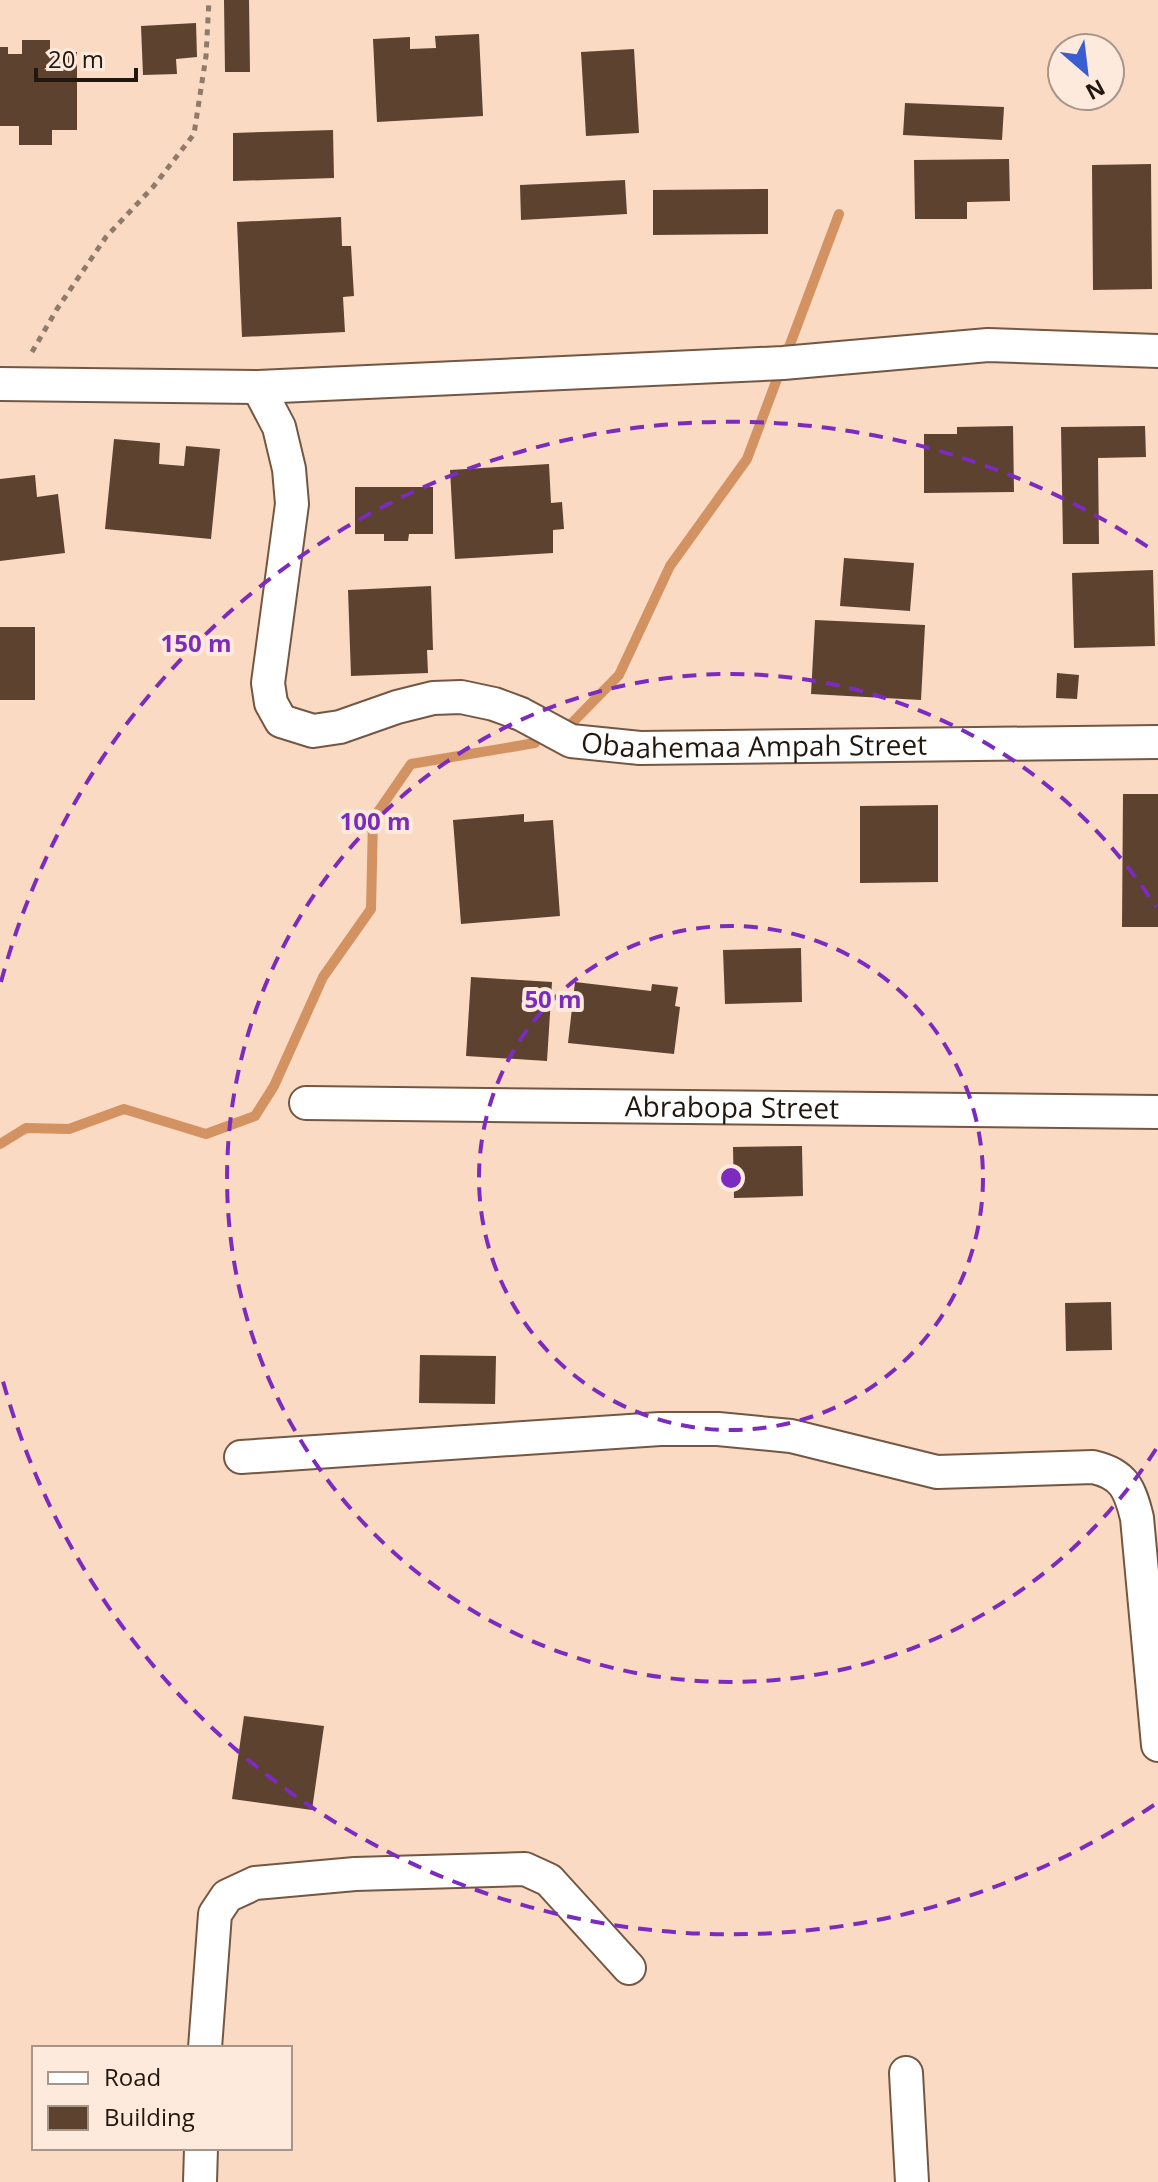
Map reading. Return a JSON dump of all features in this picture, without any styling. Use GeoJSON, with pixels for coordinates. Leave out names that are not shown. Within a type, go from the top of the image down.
{"type":"FeatureCollection","features":[{"type":"Feature","properties":{"kind":"street"},"geometry":{"type":"LineString","coordinates":[[7,384],[258,387],[783,363],[988,345],[1158,351]]}},
{"type":"Feature","properties":{"kind":"street","name":"Obaahemaa Ampah Street"},"geometry":{"type":"LineString","coordinates":[[258,387],[279,427],[289,469],[292,504],[268,683],[271,703],[281,721],[313,731],[340,727],[433,698],[461,697],[521,714],[571,741],[640,748],[1158,742]]}},
{"type":"Feature","properties":{"kind":"street","name":"Abrabopa Street"},"geometry":{"type":"LineString","coordinates":[[306,1103],[1158,1112]]}},
{"type":"Feature","properties":{"kind":"street"},"geometry":{"type":"LineString","coordinates":[[241,1457],[660,1429],[718,1429],[791,1436],[937,1472],[1093,1467],[1111,1471],[1132,1496],[1137,1518],[1158,1745]]}},
{"type":"Feature","properties":{"kind":"street"},"geometry":{"type":"LineString","coordinates":[[205,2046],[215,1914],[227,1896],[255,1883],[355,1874],[525,1869],[549,1880],[629,1968]]}},
{"type":"Feature","properties":{"kind":"street"},"geometry":{"type":"LineString","coordinates":[[906,2073],[912,2182]]}},
{"type":"Feature","properties":{"kind":"street"},"geometry":{"type":"LineString","coordinates":[[200,2182],[201,2150]]}},
{"type":"Feature","properties":{"kind":"path"},"geometry":{"type":"LineString","coordinates":[[7,384],[106,237],[153,187],[194,134],[206,56],[209,0]]}},
{"type":"Feature","properties":{"kind":"building"},"geometry":{"type":"Polygon","coordinates":[[[224,0],[249,0],[250,72],[225,72],[224,0]]]}},
{"type":"Feature","properties":{"kind":"building"},"geometry":{"type":"Polygon","coordinates":[[[196,23],[197,57],[176,59],[177,74],[143,75],[141,26],[196,23]]]}},
{"type":"Feature","properties":{"kind":"building"},"geometry":{"type":"Polygon","coordinates":[[[479,34],[483,116],[377,122],[373,39],[410,37],[410,49],[436,48],[435,36],[479,34]]]}},
{"type":"Feature","properties":{"kind":"building"},"geometry":{"type":"Polygon","coordinates":[[[22,40],[50,40],[50,52],[77,52],[77,130],[52,130],[52,145],[19,145],[19,126],[0,126],[0,47],[8,47],[8,54],[22,54],[22,40]]]}},
{"type":"Feature","properties":{"kind":"building"},"geometry":{"type":"Polygon","coordinates":[[[634,49],[639,133],[586,136],[581,52],[634,49]]]}},
{"type":"Feature","properties":{"kind":"building"},"geometry":{"type":"Polygon","coordinates":[[[905,103],[1004,107],[1002,140],[903,135],[905,103]]]}},
{"type":"Feature","properties":{"kind":"building"},"geometry":{"type":"Polygon","coordinates":[[[333,130],[334,178],[233,181],[233,133],[333,130]]]}},
{"type":"Feature","properties":{"kind":"building"},"geometry":{"type":"Polygon","coordinates":[[[1009,159],[1010,201],[967,202],[967,219],[915,219],[914,160],[1009,159]]]}},
{"type":"Feature","properties":{"kind":"building"},"geometry":{"type":"Polygon","coordinates":[[[1151,164],[1152,289],[1093,290],[1092,165],[1151,164]]]}},
{"type":"Feature","properties":{"kind":"building"},"geometry":{"type":"Polygon","coordinates":[[[625,180],[627,214],[521,220],[520,185],[625,180]]]}},
{"type":"Feature","properties":{"kind":"building"},"geometry":{"type":"Polygon","coordinates":[[[768,189],[768,234],[653,235],[653,190],[768,189]]]}},
{"type":"Feature","properties":{"kind":"building"},"geometry":{"type":"Polygon","coordinates":[[[341,217],[342,246],[351,246],[354,296],[343,297],[345,332],[242,337],[237,222],[341,217]]]}},
{"type":"Feature","properties":{"kind":"building"},"geometry":{"type":"Polygon","coordinates":[[[1013,426],[1014,492],[924,493],[924,434],[957,434],[957,427],[1013,426]]]}},
{"type":"Feature","properties":{"kind":"building"},"geometry":{"type":"Polygon","coordinates":[[[1145,426],[1146,457],[1098,458],[1099,544],[1063,544],[1061,427],[1145,426]]]}},
{"type":"Feature","properties":{"kind":"building"},"geometry":{"type":"Polygon","coordinates":[[[114,439],[160,443],[159,464],[184,466],[186,446],[220,449],[211,539],[105,529],[114,439]]]}},
{"type":"Feature","properties":{"kind":"building"},"geometry":{"type":"Polygon","coordinates":[[[549,464],[551,503],[562,502],[564,529],[553,530],[553,553],[455,559],[450,470],[549,464]]]}},
{"type":"Feature","properties":{"kind":"building"},"geometry":{"type":"Polygon","coordinates":[[[35,475],[37,497],[58,494],[65,553],[0,561],[0,479],[35,475]]]}},
{"type":"Feature","properties":{"kind":"building"},"geometry":{"type":"Polygon","coordinates":[[[355,487],[433,487],[433,534],[409,534],[408,541],[384,541],[384,534],[355,534],[355,487]]]}},
{"type":"Feature","properties":{"kind":"building"},"geometry":{"type":"Polygon","coordinates":[[[844,558],[914,563],[910,611],[840,606],[844,558]]]}},
{"type":"Feature","properties":{"kind":"building"},"geometry":{"type":"Polygon","coordinates":[[[1153,570],[1155,646],[1074,648],[1072,573],[1153,570]]]}},
{"type":"Feature","properties":{"kind":"building"},"geometry":{"type":"Polygon","coordinates":[[[431,586],[433,650],[427,650],[428,673],[351,676],[348,590],[431,586]]]}},
{"type":"Feature","properties":{"kind":"building"},"geometry":{"type":"Polygon","coordinates":[[[815,620],[925,625],[921,700],[811,694],[815,620]]]}},
{"type":"Feature","properties":{"kind":"building"},"geometry":{"type":"Polygon","coordinates":[[[0,627],[35,627],[35,700],[0,700],[0,627]]]}},
{"type":"Feature","properties":{"kind":"building"},"geometry":{"type":"Polygon","coordinates":[[[1057,673],[1079,675],[1077,699],[1056,698],[1057,673]]]}},
{"type":"Feature","properties":{"kind":"building"},"geometry":{"type":"Polygon","coordinates":[[[1123,794],[1158,794],[1158,927],[1122,927],[1123,794]]]}},
{"type":"Feature","properties":{"kind":"building"},"geometry":{"type":"Polygon","coordinates":[[[938,805],[938,882],[860,883],[860,806],[938,805]]]}},
{"type":"Feature","properties":{"kind":"building"},"geometry":{"type":"Polygon","coordinates":[[[524,814],[524,822],[553,820],[560,916],[461,924],[453,820],[524,814]]]}},
{"type":"Feature","properties":{"kind":"building"},"geometry":{"type":"Polygon","coordinates":[[[801,948],[802,1002],[725,1004],[723,950],[801,948]]]}},
{"type":"Feature","properties":{"kind":"building"},"geometry":{"type":"Polygon","coordinates":[[[471,977],[552,982],[547,1061],[466,1056],[471,977]]]}},
{"type":"Feature","properties":{"kind":"building"},"geometry":{"type":"Polygon","coordinates":[[[575,982],[651,991],[652,984],[678,987],[675,1006],[680,1007],[674,1054],[568,1043],[575,982]]]}},
{"type":"Feature","properties":{"kind":"building"},"geometry":{"type":"Polygon","coordinates":[[[802,1146],[803,1196],[734,1198],[733,1147],[802,1146]]]}},
{"type":"Feature","properties":{"kind":"building"},"geometry":{"type":"Polygon","coordinates":[[[1111,1302],[1112,1350],[1066,1351],[1065,1303],[1111,1302]]]}},
{"type":"Feature","properties":{"kind":"building"},"geometry":{"type":"Polygon","coordinates":[[[420,1355],[496,1356],[495,1404],[419,1403],[420,1355]]]}},
{"type":"Feature","properties":{"kind":"building"},"geometry":{"type":"Polygon","coordinates":[[[244,1716],[324,1726],[312,1810],[232,1799],[244,1716]]]}},
{"type":"Feature","properties":{"kind":"waterway"},"geometry":{"type":"LineString","coordinates":[[570,725],[619,675],[670,566],[747,459],[839,214]]}},
{"type":"Feature","properties":{"kind":"waterway"},"geometry":{"type":"LineString","coordinates":[[0,1144],[26,1128],[69,1129],[124,1109],[206,1134],[255,1116],[274,1086],[323,977],[371,909],[373,819],[411,764],[535,743]]}}]}
